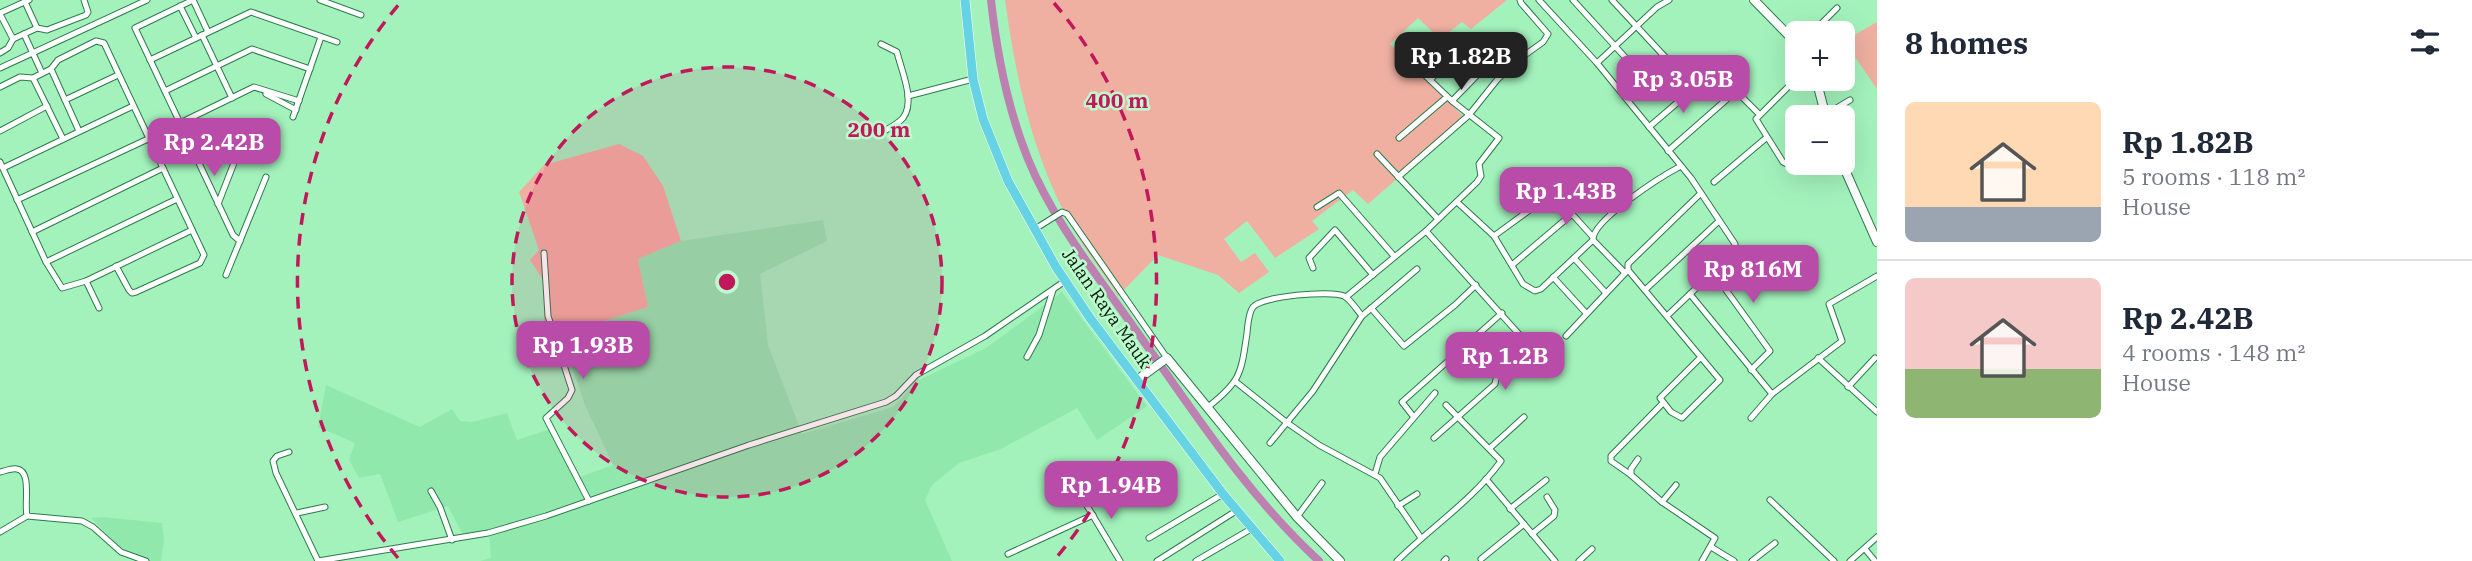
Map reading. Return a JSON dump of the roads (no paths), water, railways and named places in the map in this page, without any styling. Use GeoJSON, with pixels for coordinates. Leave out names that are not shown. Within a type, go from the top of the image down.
{"type":"FeatureCollection","features":[{"type":"Feature","properties":{"kind":"main road","name":"Jalan Raya Mauk"},"geometry":{"type":"LineString","coordinates":[[965,0],[973,79],[989,137],[1008,181],[1038,227],[1065,281],[1090,318],[1140,378],[1236,511],[1280,561]]}},
{"type":"Feature","properties":{"kind":"street"},"geometry":{"type":"LineString","coordinates":[[0,53],[8,48],[13,39],[37,28],[47,30],[86,15],[88,8],[84,0]]}},
{"type":"Feature","properties":{"kind":"street"},"geometry":{"type":"LineString","coordinates":[[0,68],[147,0]]}},
{"type":"Feature","properties":{"kind":"street"},"geometry":{"type":"LineString","coordinates":[[320,0],[361,15]]}},
{"type":"Feature","properties":{"kind":"street"},"geometry":{"type":"LineString","coordinates":[[1398,177],[1469,115],[1497,80],[1543,42],[1548,34],[1520,0]]}},
{"type":"Feature","properties":{"kind":"street"},"geometry":{"type":"LineString","coordinates":[[1539,0],[1597,63],[1681,166],[1736,249],[1668,315]]}},
{"type":"Feature","properties":{"kind":"street"},"geometry":{"type":"LineString","coordinates":[[1573,0],[1655,90]]}},
{"type":"Feature","properties":{"kind":"street"},"geometry":{"type":"LineString","coordinates":[[1612,0],[1680,73]]}},
{"type":"Feature","properties":{"kind":"street"},"geometry":{"type":"LineString","coordinates":[[1651,0],[1657,7]]}},
{"type":"Feature","properties":{"kind":"street"},"geometry":{"type":"LineString","coordinates":[[1597,63],[1657,7],[1669,0]]}},
{"type":"Feature","properties":{"kind":"street"},"geometry":{"type":"LineString","coordinates":[[1754,0],[1785,32]]}},
{"type":"Feature","properties":{"kind":"street"},"geometry":{"type":"LineString","coordinates":[[13,39],[0,13],[27,1],[37,28]]}},
{"type":"Feature","properties":{"kind":"street"},"geometry":{"type":"LineString","coordinates":[[232,98],[202,35],[190,1],[135,28],[233,235],[240,241]]}},
{"type":"Feature","properties":{"kind":"street"},"geometry":{"type":"LineString","coordinates":[[180,6],[202,35]]}},
{"type":"Feature","properties":{"kind":"street"},"geometry":{"type":"LineString","coordinates":[[1824,21],[1837,8]]}},
{"type":"Feature","properties":{"kind":"street"},"geometry":{"type":"LineString","coordinates":[[150,60],[251,12],[337,42]]}},
{"type":"Feature","properties":{"kind":"street"},"geometry":{"type":"LineString","coordinates":[[24,34],[42,73]]}},
{"type":"Feature","properties":{"kind":"street"},"geometry":{"type":"LineString","coordinates":[[293,117],[321,37]]}},
{"type":"Feature","properties":{"kind":"street"},"geometry":{"type":"LineString","coordinates":[[0,86],[24,76],[33,78],[51,69],[58,60],[100,41],[104,43],[204,255],[200,262],[189,268],[132,293],[116,266]]}},
{"type":"Feature","properties":{"kind":"street"},"geometry":{"type":"LineString","coordinates":[[879,134],[897,124],[905,115],[908,96],[897,51],[881,44]]}},
{"type":"Feature","properties":{"kind":"street"},"geometry":{"type":"LineString","coordinates":[[1430,80],[1462,45]]}},
{"type":"Feature","properties":{"kind":"street"},"geometry":{"type":"LineString","coordinates":[[1346,297],[1426,231],[1480,179],[1482,173],[1479,164],[1499,138],[1449,99],[1408,59],[1420,46]]}},
{"type":"Feature","properties":{"kind":"street"},"geometry":{"type":"LineString","coordinates":[[165,91],[252,49],[310,69]]}},
{"type":"Feature","properties":{"kind":"street"},"geometry":{"type":"LineString","coordinates":[[1399,138],[1486,66]]}},
{"type":"Feature","properties":{"kind":"street"},"geometry":{"type":"LineString","coordinates":[[51,69],[79,131]]}},
{"type":"Feature","properties":{"kind":"street"},"geometry":{"type":"LineString","coordinates":[[65,100],[118,75]]}},
{"type":"Feature","properties":{"kind":"street"},"geometry":{"type":"LineString","coordinates":[[33,78],[63,139]]}},
{"type":"Feature","properties":{"kind":"street"},"geometry":{"type":"LineString","coordinates":[[908,96],[973,79]]}},
{"type":"Feature","properties":{"kind":"street"},"geometry":{"type":"LineString","coordinates":[[1649,127],[1699,84]]}},
{"type":"Feature","properties":{"kind":"street"},"geometry":{"type":"LineString","coordinates":[[180,123],[254,87],[299,101]]}},
{"type":"Feature","properties":{"kind":"street"},"geometry":{"type":"LineString","coordinates":[[254,87],[296,110]]}},
{"type":"Feature","properties":{"kind":"street"},"geometry":{"type":"LineString","coordinates":[[1785,89],[1759,114],[1756,122],[1785,164]]}},
{"type":"Feature","properties":{"kind":"street"},"geometry":{"type":"LineString","coordinates":[[1668,151],[1735,92],[1759,114]]}},
{"type":"Feature","properties":{"kind":"street"},"geometry":{"type":"LineString","coordinates":[[1842,105],[1850,100]]}},
{"type":"Feature","properties":{"kind":"street"},"geometry":{"type":"LineString","coordinates":[[0,131],[47,106]]}},
{"type":"Feature","properties":{"kind":"street"},"geometry":{"type":"LineString","coordinates":[[133,106],[1,165],[32,233],[62,288],[86,281],[192,230]]}},
{"type":"Feature","properties":{"kind":"street"},"geometry":{"type":"LineString","coordinates":[[17,200],[163,132]]}},
{"type":"Feature","properties":{"kind":"street"},"geometry":{"type":"LineString","coordinates":[[1714,182],[1766,138]]}},
{"type":"Feature","properties":{"kind":"street"},"geometry":{"type":"LineString","coordinates":[[195,155],[215,145]]}},
{"type":"Feature","properties":{"kind":"street"},"geometry":{"type":"LineString","coordinates":[[1377,154],[1438,219]]}},
{"type":"Feature","properties":{"kind":"street"},"geometry":{"type":"LineString","coordinates":[[218,204],[234,163]]}},
{"type":"Feature","properties":{"kind":"street"},"geometry":{"type":"LineString","coordinates":[[1457,202],[1494,236],[1523,284],[1530,290],[1541,289],[1574,258],[1600,226],[1640,191],[1681,166]]}},
{"type":"Feature","properties":{"kind":"street"},"geometry":{"type":"LineString","coordinates":[[32,233],[163,168]]}},
{"type":"Feature","properties":{"kind":"street"},"geometry":{"type":"LineString","coordinates":[[1848,175],[1873,226],[1877,242]]}},
{"type":"Feature","properties":{"kind":"street"},"geometry":{"type":"LineString","coordinates":[[226,275],[266,177]]}},
{"type":"Feature","properties":{"kind":"street"},"geometry":{"type":"LineString","coordinates":[[1317,207],[1339,193],[1394,256]]}},
{"type":"Feature","properties":{"kind":"street"},"geometry":{"type":"LineString","coordinates":[[1494,236],[1551,193],[1555,194],[1592,238],[1668,315],[1718,377],[1719,384],[1685,417],[1680,418],[1660,398],[1701,357]]}},
{"type":"Feature","properties":{"kind":"street"},"geometry":{"type":"LineString","coordinates":[[1566,336],[1627,272],[1628,264],[1700,194]]}},
{"type":"Feature","properties":{"kind":"street"},"geometry":{"type":"LineString","coordinates":[[46,262],[177,199]]}},
{"type":"Feature","properties":{"kind":"street"},"geometry":{"type":"LineString","coordinates":[[1038,227],[1059,214],[1067,214],[1165,360],[1208,407],[1297,517],[1340,561]]}},
{"type":"Feature","properties":{"kind":"street"},"geometry":{"type":"LineString","coordinates":[[1512,265],[1572,214]]}},
{"type":"Feature","properties":{"kind":"street"},"geometry":{"type":"LineString","coordinates":[[1645,290],[1719,221]]}},
{"type":"Feature","properties":{"kind":"street"},"geometry":{"type":"LineString","coordinates":[[1313,268],[1309,258],[1335,230],[1373,275]]}},
{"type":"Feature","properties":{"kind":"street"},"geometry":{"type":"LineString","coordinates":[[1426,231],[1527,343],[1498,370],[1495,384],[1434,438]]}},
{"type":"Feature","properties":{"kind":"street"},"geometry":{"type":"LineString","coordinates":[[544,253],[548,316],[572,390],[568,398],[546,418],[589,501]]}},
{"type":"Feature","properties":{"kind":"street"},"geometry":{"type":"LineString","coordinates":[[1574,258],[1606,293]]}},
{"type":"Feature","properties":{"kind":"street"},"geometry":{"type":"LineString","coordinates":[[1270,443],[1313,391],[1362,316],[1416,269]]}},
{"type":"Feature","properties":{"kind":"street"},"geometry":{"type":"LineString","coordinates":[[1713,272],[1770,351],[1751,370]]}},
{"type":"Feature","properties":{"kind":"street"},"geometry":{"type":"LineString","coordinates":[[1751,418],[1772,394],[1842,341],[1829,304],[1877,276]]}},
{"type":"Feature","properties":{"kind":"street"},"geometry":{"type":"LineString","coordinates":[[1553,277],[1586,313]]}},
{"type":"Feature","properties":{"kind":"street"},"geometry":{"type":"LineString","coordinates":[[86,281],[99,308]]}},
{"type":"Feature","properties":{"kind":"street"},"geometry":{"type":"LineString","coordinates":[[289,452],[277,456],[273,461],[276,472],[321,561],[453,540],[511,526],[893,399],[916,375],[985,336],[1065,281]]}},
{"type":"Feature","properties":{"kind":"street"},"geometry":{"type":"LineString","coordinates":[[1371,308],[1404,346],[1476,285]]}},
{"type":"Feature","properties":{"kind":"street"},"geometry":{"type":"LineString","coordinates":[[1027,357],[1039,335],[1053,290]]}},
{"type":"Feature","properties":{"kind":"street"},"geometry":{"type":"LineString","coordinates":[[1208,407],[1236,382],[1244,355],[1248,322],[1254,306],[1285,297],[1336,294],[1346,297],[1362,316]]}},
{"type":"Feature","properties":{"kind":"street"},"geometry":{"type":"LineString","coordinates":[[1690,294],[1772,394]]}},
{"type":"Feature","properties":{"kind":"street"},"geometry":{"type":"LineString","coordinates":[[1413,416],[1402,402],[1502,313]]}},
{"type":"Feature","properties":{"kind":"street"},"geometry":{"type":"LineString","coordinates":[[1818,358],[1877,412]]}},
{"type":"Feature","properties":{"kind":"street"},"geometry":{"type":"LineString","coordinates":[[1848,387],[1875,358]]}},
{"type":"Feature","properties":{"kind":"street"},"geometry":{"type":"LineString","coordinates":[[1140,378],[1165,360]]}},
{"type":"Feature","properties":{"kind":"street"},"geometry":{"type":"LineString","coordinates":[[1236,382],[1319,445],[1375,474],[1421,538]]}},
{"type":"Feature","properties":{"kind":"street"},"geometry":{"type":"LineString","coordinates":[[1375,474],[1380,457],[1435,393]]}},
{"type":"Feature","properties":{"kind":"street"},"geometry":{"type":"LineString","coordinates":[[1663,403],[1611,456],[1611,461],[1661,502],[1713,535],[1715,538],[1702,561]]}},
{"type":"Feature","properties":{"kind":"street"},"geometry":{"type":"LineString","coordinates":[[1397,561],[1449,517],[1501,461],[1446,405]]}},
{"type":"Feature","properties":{"kind":"street"},"geometry":{"type":"LineString","coordinates":[[1490,448],[1524,417]]}},
{"type":"Feature","properties":{"kind":"street"},"geometry":{"type":"LineString","coordinates":[[1630,475],[1638,459]]}},
{"type":"Feature","properties":{"kind":"street"},"geometry":{"type":"LineString","coordinates":[[0,472],[17,469],[27,478],[27,516]]}},
{"type":"Feature","properties":{"kind":"street"},"geometry":{"type":"LineString","coordinates":[[1486,479],[1555,561]]}},
{"type":"Feature","properties":{"kind":"street"},"geometry":{"type":"LineString","coordinates":[[1510,509],[1546,480]]}},
{"type":"Feature","properties":{"kind":"street"},"geometry":{"type":"LineString","coordinates":[[1297,517],[1322,483]]}},
{"type":"Feature","properties":{"kind":"street"},"geometry":{"type":"LineString","coordinates":[[1661,502],[1676,485]]}},
{"type":"Feature","properties":{"kind":"street"},"geometry":{"type":"LineString","coordinates":[[431,491],[453,540]]}},
{"type":"Feature","properties":{"kind":"street"},"geometry":{"type":"LineString","coordinates":[[1080,494],[1119,559],[1111,561]]}},
{"type":"Feature","properties":{"kind":"street"},"geometry":{"type":"LineString","coordinates":[[1149,538],[1223,494]]}},
{"type":"Feature","properties":{"kind":"street"},"geometry":{"type":"LineString","coordinates":[[1398,506],[1417,494]]}},
{"type":"Feature","properties":{"kind":"street"},"geometry":{"type":"LineString","coordinates":[[1532,534],[1555,516],[1555,510],[1547,496]]}},
{"type":"Feature","properties":{"kind":"street"},"geometry":{"type":"LineString","coordinates":[[1770,500],[1834,561]]}},
{"type":"Feature","properties":{"kind":"street"},"geometry":{"type":"LineString","coordinates":[[297,513],[325,507]]}},
{"type":"Feature","properties":{"kind":"street"},"geometry":{"type":"LineString","coordinates":[[1157,561],[1236,511]]}},
{"type":"Feature","properties":{"kind":"street"},"geometry":{"type":"LineString","coordinates":[[1008,554],[1093,515]]}},
{"type":"Feature","properties":{"kind":"street"},"geometry":{"type":"LineString","coordinates":[[0,532],[27,516],[82,521],[93,527],[121,552],[146,561]]}},
{"type":"Feature","properties":{"kind":"street"},"geometry":{"type":"LineString","coordinates":[[1480,559],[1524,524]]}},
{"type":"Feature","properties":{"kind":"street"},"geometry":{"type":"LineString","coordinates":[[1196,561],[1251,529]]}},
{"type":"Feature","properties":{"kind":"street"},"geometry":{"type":"LineString","coordinates":[[1850,561],[1877,537]]}},
{"type":"Feature","properties":{"kind":"street"},"geometry":{"type":"LineString","coordinates":[[1752,561],[1775,543]]}},
{"type":"Feature","properties":{"kind":"street"},"geometry":{"type":"LineString","coordinates":[[1711,547],[1734,561]]}},
{"type":"Feature","properties":{"kind":"street"},"geometry":{"type":"LineString","coordinates":[[1579,561],[1592,549]]}},
{"type":"Feature","properties":{"kind":"street"},"geometry":{"type":"LineString","coordinates":[[1865,549],[1875,561]]}},
{"type":"Feature","properties":{"kind":"street"},"geometry":{"type":"LineString","coordinates":[[121,552],[121,561]]}},
{"type":"Feature","properties":{"kind":"waterway"},"geometry":{"type":"LineString","coordinates":[[991,0],[996,41],[1014,120],[1028,159],[1050,204],[1091,268],[1221,450],[1267,508],[1319,561]]}}]}
